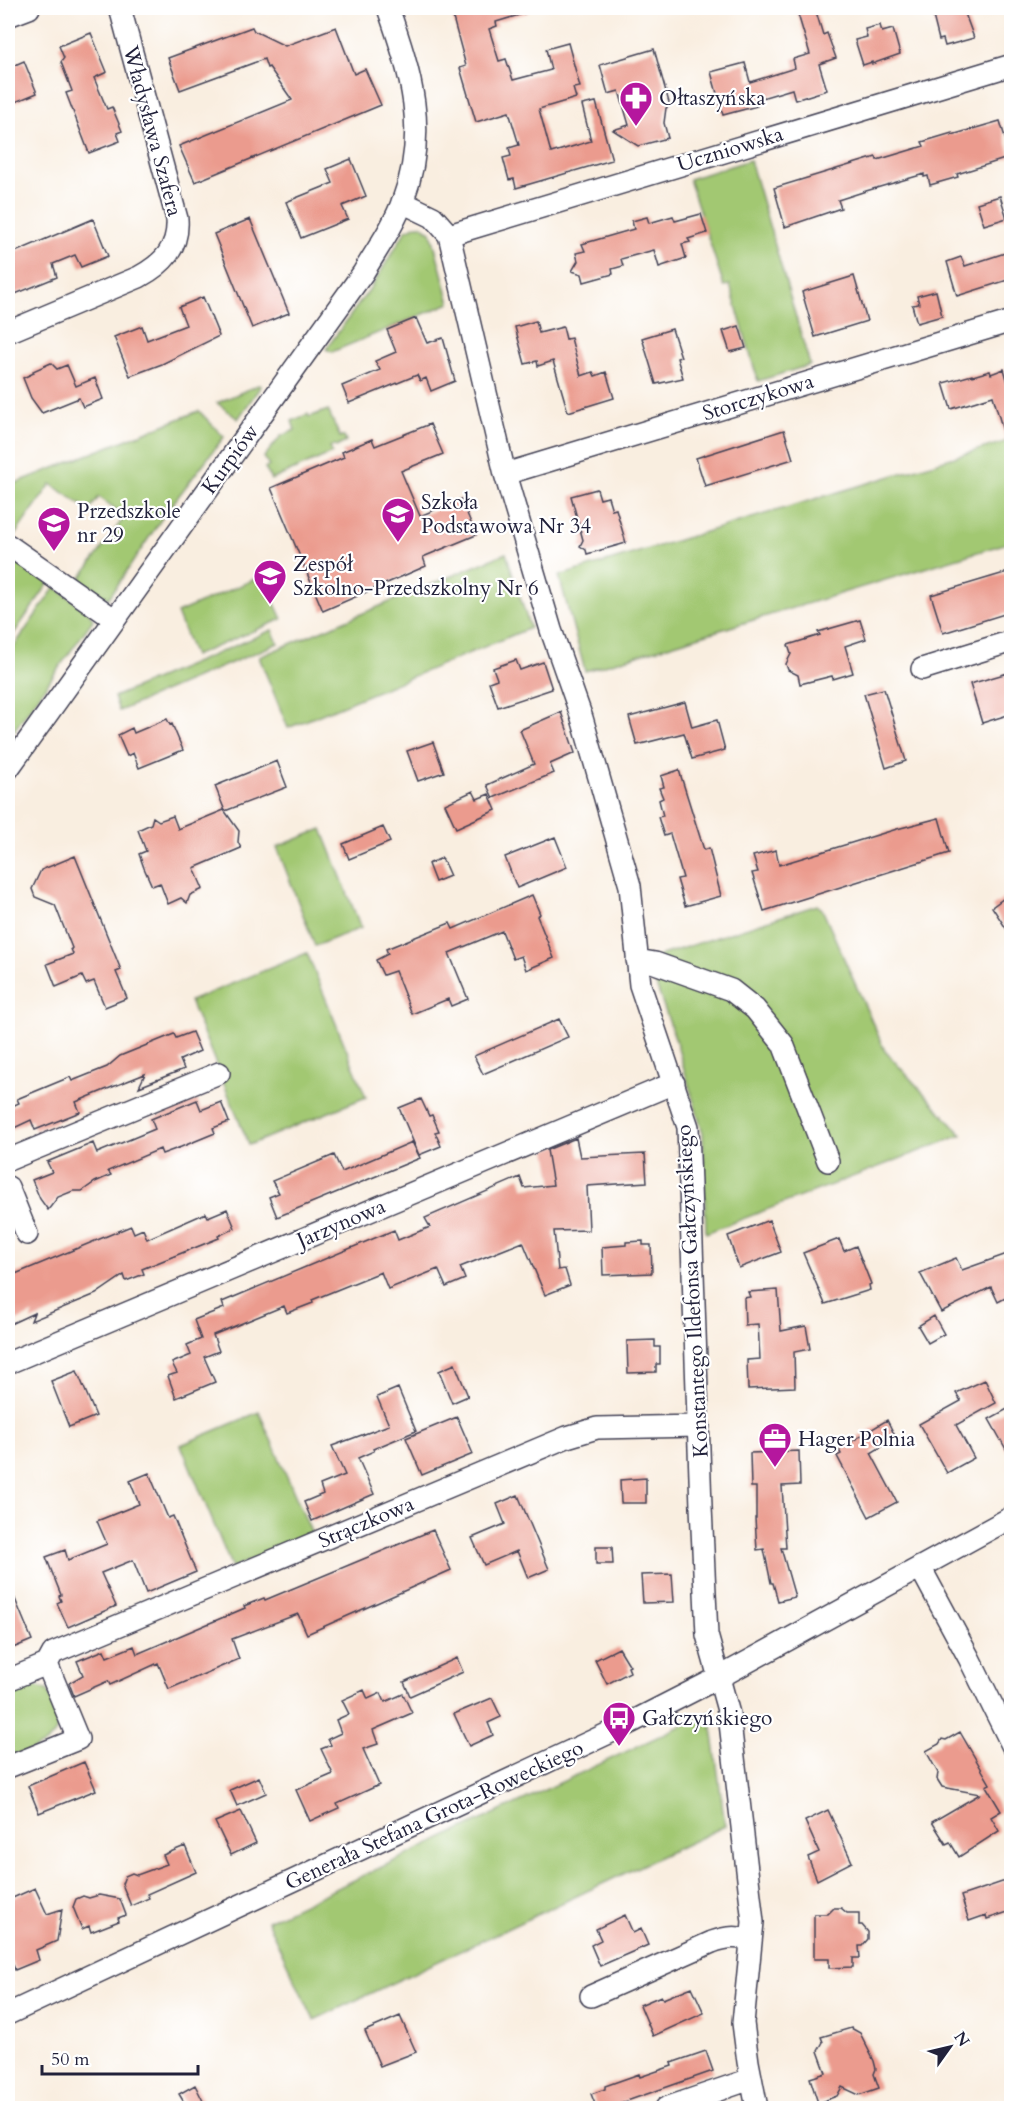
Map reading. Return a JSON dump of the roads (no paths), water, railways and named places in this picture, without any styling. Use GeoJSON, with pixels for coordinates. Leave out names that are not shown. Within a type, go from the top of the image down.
{"type":"FeatureCollection","features":[{"type":"Feature","properties":{"kind":"street"},"geometry":{"type":"LineString","coordinates":[[8,16],[29,8]]}},
{"type":"Feature","properties":{"kind":"street","name":"Władysława Szafera"},"geometry":{"type":"LineString","coordinates":[[8,332],[139,277],[156,268],[170,253],[178,229],[177,219],[120,8]]}},
{"type":"Feature","properties":{"kind":"street","name":"Kurpiów"},"geometry":{"type":"LineString","coordinates":[[8,769],[363,273],[402,202],[412,171],[415,152],[416,110],[404,54],[388,8]]}},
{"type":"Feature","properties":{"kind":"street","name":"Uczniowska"},"geometry":{"type":"LineString","coordinates":[[449,235],[1011,65]]}},
{"type":"Feature","properties":{"kind":"street"},"geometry":{"type":"LineString","coordinates":[[402,202],[434,217],[449,235]]}},
{"type":"Feature","properties":{"kind":"street","name":"Konstantego Ildefonsa Gałczyńskiego"},"geometry":{"type":"LineString","coordinates":[[449,235],[505,474],[551,630],[582,718],[627,875],[634,918],[640,985],[688,1127],[707,1635],[729,1713],[753,1922],[743,2023],[757,2109]]}},
{"type":"Feature","properties":{"kind":"street","name":"Storczykowa"},"geometry":{"type":"LineString","coordinates":[[505,474],[1011,321]]}},
{"type":"Feature","properties":{"kind":"street"},"geometry":{"type":"LineString","coordinates":[[8,545],[114,619]]}},
{"type":"Feature","properties":{"kind":"street"},"geometry":{"type":"LineString","coordinates":[[922,669],[1011,641]]}},
{"type":"Feature","properties":{"kind":"street"},"geometry":{"type":"LineString","coordinates":[[637,960],[655,963],[731,990],[755,1009],[783,1044],[828,1161]]}},
{"type":"Feature","properties":{"kind":"street"},"geometry":{"type":"LineString","coordinates":[[8,1160],[219,1073]]}},
{"type":"Feature","properties":{"kind":"street","name":"Jarzynowa"},"geometry":{"type":"LineString","coordinates":[[8,1363],[674,1083]]}},
{"type":"Feature","properties":{"kind":"street"},"geometry":{"type":"LineString","coordinates":[[8,1187],[27,1234]]}},
{"type":"Feature","properties":{"kind":"street","name":"Strączkowa"},"geometry":{"type":"LineString","coordinates":[[8,1680],[47,1664],[53,1653],[567,1437],[597,1428],[699,1426]]}},
{"type":"Feature","properties":{"kind":"street","name":"Generała Stefana Grota-Roweckiego"},"geometry":{"type":"LineString","coordinates":[[8,2014],[535,1768],[718,1678],[1011,1518]]}},
{"type":"Feature","properties":{"kind":"street"},"geometry":{"type":"LineString","coordinates":[[920,1567],[969,1658],[1011,1745]]}},
{"type":"Feature","properties":{"kind":"street"},"geometry":{"type":"LineString","coordinates":[[8,1767],[78,1739],[47,1664]]}},
{"type":"Feature","properties":{"kind":"street"},"geometry":{"type":"LineString","coordinates":[[591,1996],[712,1942],[727,1937],[751,1940]]}},
{"type":"Feature","properties":{"kind":"street"},"geometry":{"type":"LineString","coordinates":[[666,2109],[751,2079]]}},
{"type":"Feature","properties":{"kind":"place","name":"Ołtaszyńska"},"geometry":{"type":"Point","coordinates":[636,127]}},
{"type":"Feature","properties":{"kind":"place","name":"Szkoła Podstawowa Nr 34"},"geometry":{"type":"Point","coordinates":[398,543]}},
{"type":"Feature","properties":{"kind":"place","name":"Przedszkole nr 29"},"geometry":{"type":"Point","coordinates":[54,552]}},
{"type":"Feature","properties":{"kind":"place","name":"Zespół Szkolno-Przedszkolny Nr 6"},"geometry":{"type":"Point","coordinates":[270,605]}},
{"type":"Feature","properties":{"kind":"place","name":"Hager Polnia"},"geometry":{"type":"Point","coordinates":[775,1468]}},
{"type":"Feature","properties":{"kind":"place","name":"Gałczyńskiego"},"geometry":{"type":"Point","coordinates":[619,1747]}}]}
